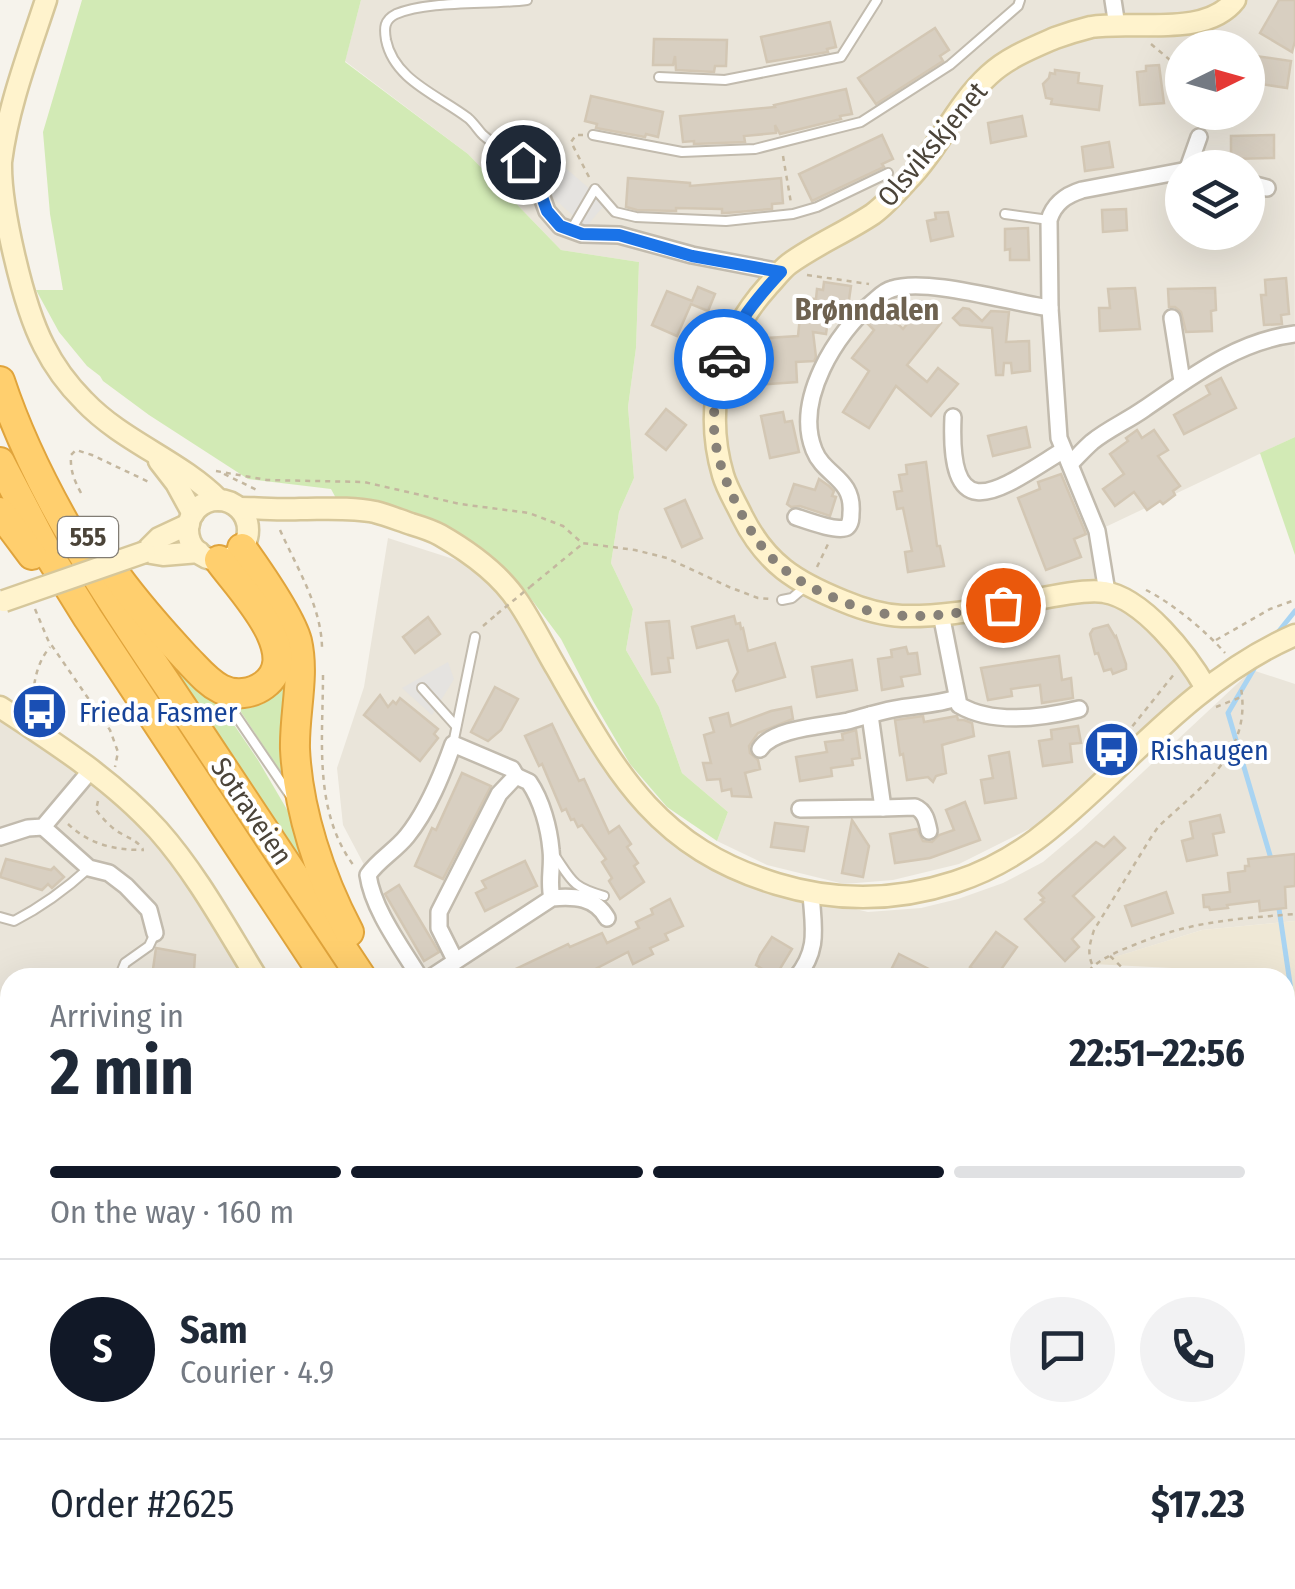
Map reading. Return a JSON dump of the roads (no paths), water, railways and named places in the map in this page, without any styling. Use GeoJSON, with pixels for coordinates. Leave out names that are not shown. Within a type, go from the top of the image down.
{"type":"FeatureCollection","features":[{"type":"Feature","properties":{"kind":"highway","name":"555"},"geometry":{"type":"LineString","coordinates":[[0,362],[8,371],[29,427],[86,534],[145,615],[216,686]]}},
{"type":"Feature","properties":{"kind":"highway","name":"Sotraveien"},"geometry":{"type":"LineString","coordinates":[[0,381],[21,437],[71,534],[355,968]]}},
{"type":"Feature","properties":{"kind":"highway","name":"Sotraveien"},"geometry":{"type":"LineString","coordinates":[[0,462],[46,552],[319,968]]}},
{"type":"Feature","properties":{"kind":"highway","name":"555"},"geometry":{"type":"LineString","coordinates":[[0,512],[54,584],[172,763],[190,772]]}},
{"type":"Feature","properties":{"kind":"highway","name":"555"},"geometry":{"type":"LineString","coordinates":[[227,548],[291,625],[299,661],[295,749],[306,818],[340,914],[371,968]]}},
{"type":"Feature","properties":{"kind":"highway"},"geometry":{"type":"LineString","coordinates":[[216,686],[232,692],[252,692],[268,683],[278,664],[274,636],[227,548]]}},
{"type":"Feature","properties":{"kind":"main road"},"geometry":{"type":"LineString","coordinates":[[46,0],[1,165],[1,198],[10,243],[32,319],[61,374],[84,401],[151,452],[187,472],[219,500],[239,508],[248,522],[227,548]]}},
{"type":"Feature","properties":{"kind":"main road","name":"Olsvikskjenet"},"geometry":{"type":"LineString","coordinates":[[1107,592],[903,616],[862,609],[806,586],[774,562],[750,531],[723,477],[714,428],[718,380],[730,339],[781,272],[875,213],[910,178],[963,104],[1001,65],[1057,38],[1092,27],[1206,20],[1228,9],[1234,0]]}},
{"type":"Feature","properties":{"kind":"main road"},"geometry":{"type":"LineString","coordinates":[[151,452],[176,483],[191,519],[192,544],[227,548]]}},
{"type":"Feature","properties":{"kind":"main road"},"geometry":{"type":"LineString","coordinates":[[1,602],[145,552],[159,538],[191,519],[200,506],[219,500]]}},
{"type":"Feature","properties":{"kind":"main road"},"geometry":{"type":"LineString","coordinates":[[239,508],[376,512],[436,532],[492,573],[518,600],[604,751],[652,811],[700,850],[728,865],[811,893],[892,897],[910,894],[961,880],[1018,854],[1074,810],[1206,688],[1295,635]]}},
{"type":"Feature","properties":{"kind":"main road"},"geometry":{"type":"LineString","coordinates":[[145,552],[163,556],[227,548],[297,510]]}},
{"type":"Feature","properties":{"kind":"main road"},"geometry":{"type":"LineString","coordinates":[[1107,592],[1142,610],[1161,627],[1206,688]]}},
{"type":"Feature","properties":{"kind":"main road"},"geometry":{"type":"LineString","coordinates":[[0,707],[101,772],[146,818],[170,844],[210,901],[251,968]]}},
{"type":"Feature","properties":{"kind":"street"},"geometry":{"type":"LineString","coordinates":[[1113,0],[1116,26]]}},
{"type":"Feature","properties":{"kind":"street"},"geometry":{"type":"LineString","coordinates":[[1194,150],[1199,137]]}},
{"type":"Feature","properties":{"kind":"street"},"geometry":{"type":"LineString","coordinates":[[523,162],[533,172],[547,211],[560,226],[582,234],[619,235],[692,256],[781,272]]}},
{"type":"Feature","properties":{"kind":"street"},"geometry":{"type":"LineString","coordinates":[[1107,592],[1097,531],[1058,438],[1049,220],[1052,210],[1068,194],[1165,173]]}},
{"type":"Feature","properties":{"kind":"street"},"geometry":{"type":"LineString","coordinates":[[796,517],[840,530],[850,521],[852,502],[846,486],[813,448],[810,403],[822,368],[840,336],[858,314],[887,290],[929,288],[1050,308]]}},
{"type":"Feature","properties":{"kind":"street"},"geometry":{"type":"LineString","coordinates":[[1172,318],[1182,381]]}},
{"type":"Feature","properties":{"kind":"street"},"geometry":{"type":"LineString","coordinates":[[953,418],[952,443],[959,476],[965,486],[977,493],[991,492],[1066,457],[1182,381],[1244,348],[1295,334]]}},
{"type":"Feature","properties":{"kind":"street"},"geometry":{"type":"LineString","coordinates":[[940,614],[959,706],[988,715],[1026,717],[1079,709]]}},
{"type":"Feature","properties":{"kind":"street"},"geometry":{"type":"LineString","coordinates":[[760,749],[763,743],[779,735],[956,698]]}},
{"type":"Feature","properties":{"kind":"street"},"geometry":{"type":"LineString","coordinates":[[870,715],[883,808]]}},
{"type":"Feature","properties":{"kind":"street"},"geometry":{"type":"LineString","coordinates":[[414,968],[379,909],[368,875],[411,831],[442,774],[453,744],[512,768],[536,792],[552,852],[552,898]]}},
{"type":"Feature","properties":{"kind":"street"},"geometry":{"type":"LineString","coordinates":[[44,827],[101,772]]}},
{"type":"Feature","properties":{"kind":"street"},"geometry":{"type":"LineString","coordinates":[[455,960],[439,928],[439,912],[499,794],[516,776]]}},
{"type":"Feature","properties":{"kind":"street"},"geometry":{"type":"LineString","coordinates":[[800,808],[914,807],[927,820],[929,831]]}},
{"type":"Feature","properties":{"kind":"street"},"geometry":{"type":"LineString","coordinates":[[0,837],[44,827],[89,868],[109,873],[126,886],[149,910],[156,933]]}},
{"type":"Feature","properties":{"kind":"street"},"geometry":{"type":"LineString","coordinates":[[803,968],[811,956],[814,931],[811,893]]}},
{"type":"Feature","properties":{"kind":"street"},"geometry":{"type":"LineString","coordinates":[[444,968],[552,898],[590,900],[607,918]]}},
{"type":"Feature","properties":{"kind":"lane"},"geometry":{"type":"LineString","coordinates":[[523,162],[410,79],[389,53],[384,30],[388,19],[396,13],[419,7],[527,0]]}},
{"type":"Feature","properties":{"kind":"lane"},"geometry":{"type":"LineString","coordinates":[[659,77],[725,80],[841,57],[876,0]]}},
{"type":"Feature","properties":{"kind":"lane"},"geometry":{"type":"LineString","coordinates":[[593,135],[682,152],[755,148],[861,122],[950,65],[1018,6],[1020,0]]}},
{"type":"Feature","properties":{"kind":"lane"},"geometry":{"type":"LineString","coordinates":[[571,230],[595,189],[615,212],[636,217],[726,221],[793,214],[888,173]]}},
{"type":"Feature","properties":{"kind":"lane"},"geometry":{"type":"LineString","coordinates":[[1005,214],[1049,220]]}},
{"type":"Feature","properties":{"kind":"lane"},"geometry":{"type":"LineString","coordinates":[[782,600],[792,598],[806,586]]}},
{"type":"Feature","properties":{"kind":"lane"},"geometry":{"type":"LineString","coordinates":[[453,744],[475,637]]}},
{"type":"Feature","properties":{"kind":"lane","name":"Sotraveien"},"geometry":{"type":"LineString","coordinates":[[216,686],[306,818]]}},
{"type":"Feature","properties":{"kind":"lane"},"geometry":{"type":"LineString","coordinates":[[422,688],[456,726]]}},
{"type":"Feature","properties":{"kind":"lane"},"geometry":{"type":"LineString","coordinates":[[552,852],[569,879],[604,896]]}},
{"type":"Feature","properties":{"kind":"lane"},"geometry":{"type":"LineString","coordinates":[[0,917],[14,920],[32,912],[89,868]]}},
{"type":"Feature","properties":{"kind":"lane"},"geometry":{"type":"LineString","coordinates":[[123,968],[125,962],[149,946],[156,933]]}},
{"type":"Feature","properties":{"kind":"waterway"},"geometry":{"type":"LineString","coordinates":[[1275,636],[1295,611]]}},
{"type":"Feature","properties":{"kind":"waterway"},"geometry":{"type":"LineString","coordinates":[[1258,662],[1228,713],[1272,862]]}},
{"type":"Feature","properties":{"kind":"waterway"},"geometry":{"type":"LineString","coordinates":[[1278,902],[1288,968]]}},
{"type":"Feature","properties":{"kind":"place","name":"Frieda Fasmer"},"geometry":{"type":"Point","coordinates":[40,712]}},
{"type":"Feature","properties":{"kind":"place","name":"Rishaugen"},"geometry":{"type":"Point","coordinates":[1111,750]}},
{"type":"Feature","properties":{"kind":"district","name":"Brønndalen"},"geometry":{"type":"Point","coordinates":[867,310]}}]}
